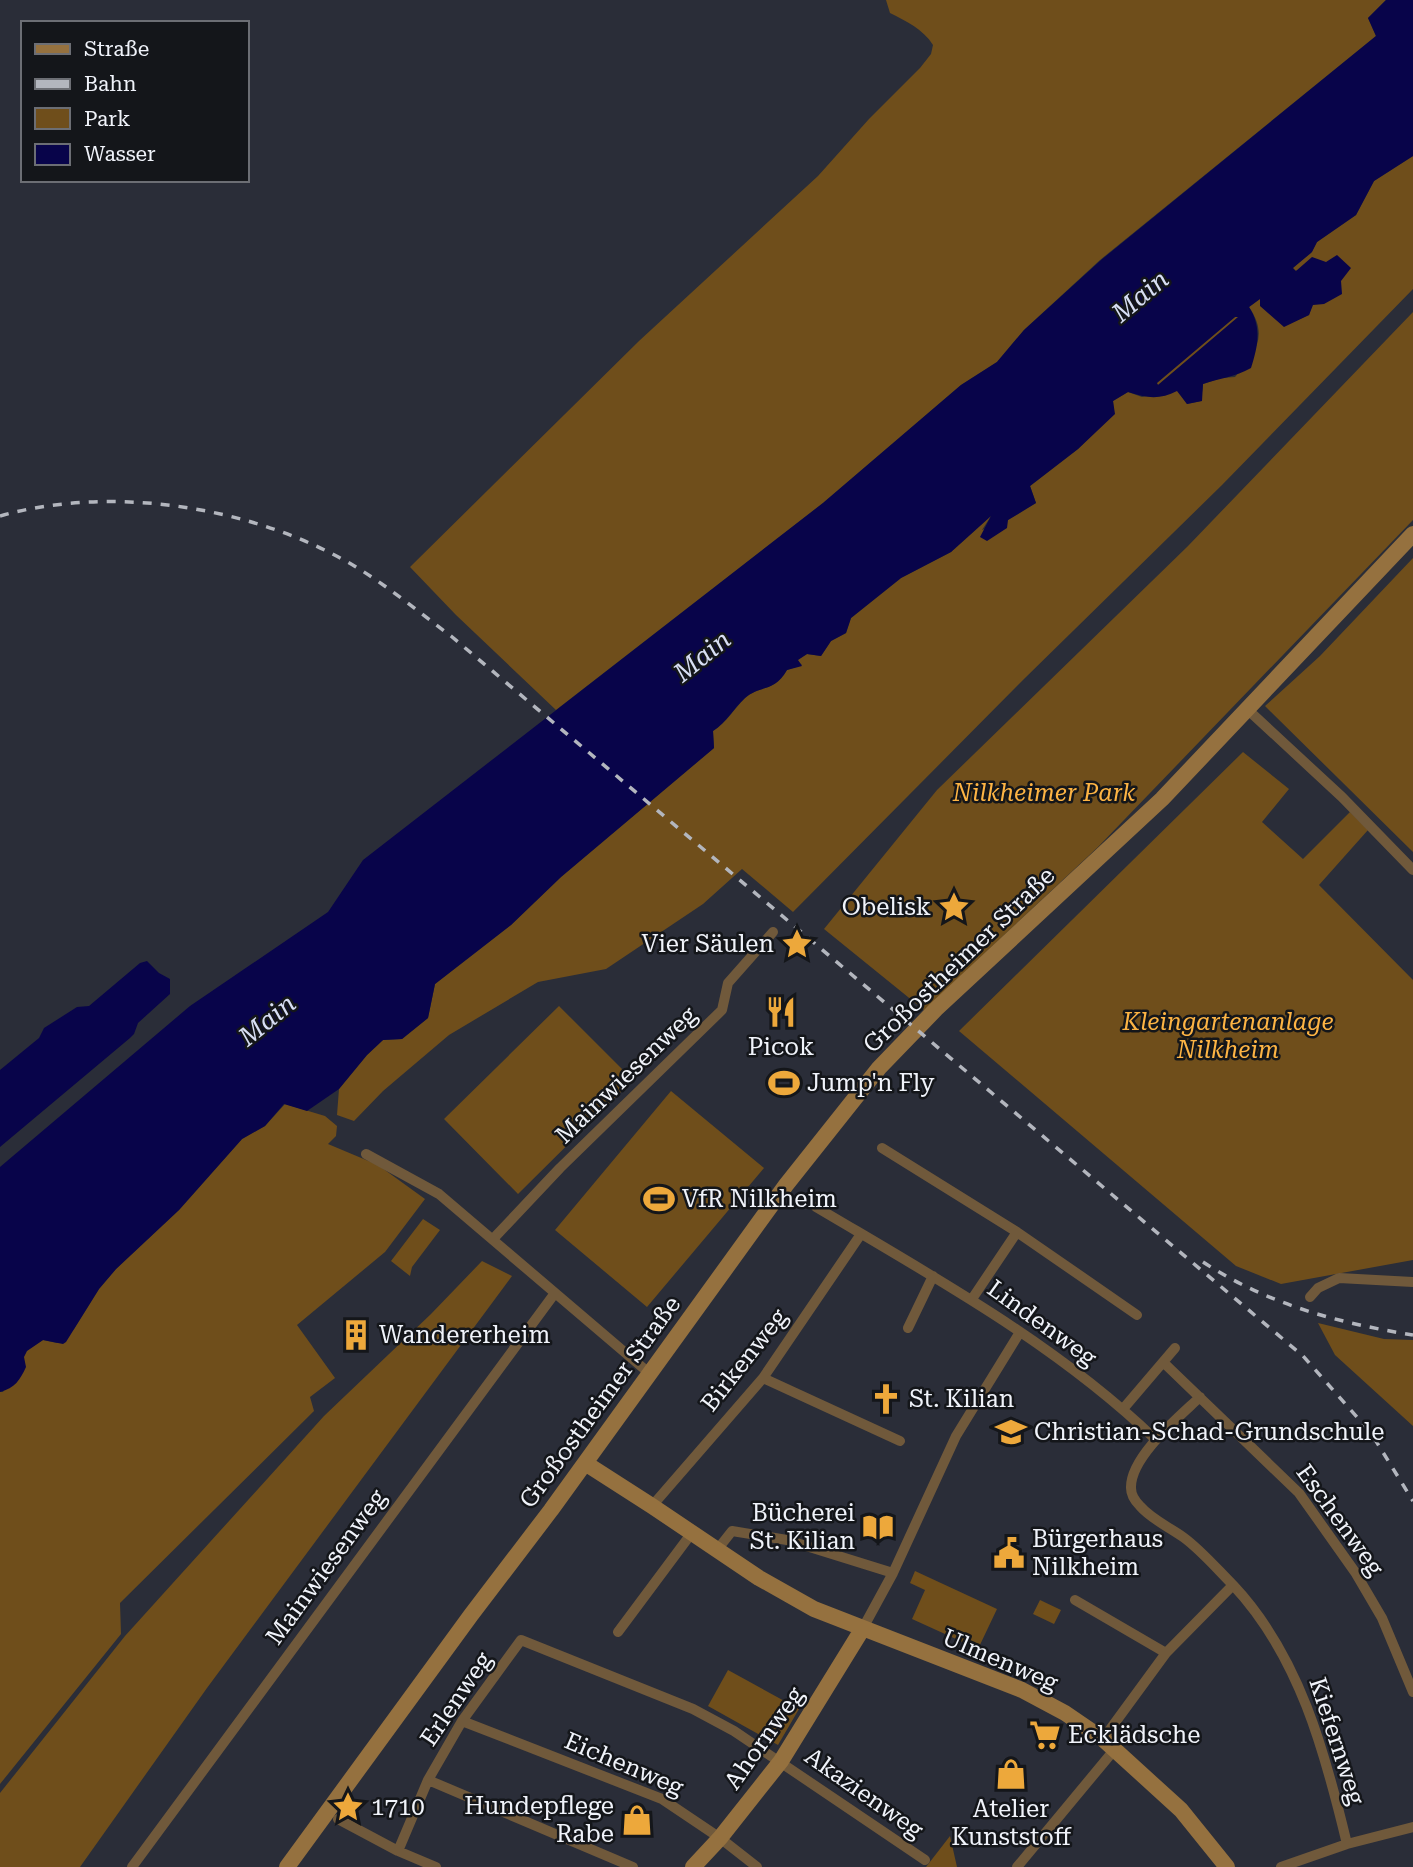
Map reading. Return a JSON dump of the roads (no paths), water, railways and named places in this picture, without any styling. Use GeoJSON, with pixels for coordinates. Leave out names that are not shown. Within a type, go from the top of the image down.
{"type":"FeatureCollection","features":[{"type":"Feature","properties":{"kind":"main road","name":"Großostheimer Straße"},"geometry":{"type":"LineString","coordinates":[[287,1867],[585,1464],[786,1185],[879,1068],[936,1009],[1162,799],[1413,534]]}},
{"type":"Feature","properties":{"kind":"main road","name":"Ulmenweg"},"geometry":{"type":"LineString","coordinates":[[585,1464],[716,1550],[814,1609],[1022,1690],[1065,1713],[1109,1744],[1181,1810],[1227,1867]]}},
{"type":"Feature","properties":{"kind":"main road","name":"Ahornweg"},"geometry":{"type":"LineString","coordinates":[[693,1867],[720,1838],[781,1761],[863,1629]]}},
{"type":"Feature","properties":{"kind":"street"},"geometry":{"type":"LineString","coordinates":[[1247,709],[1342,797],[1413,870]]}},
{"type":"Feature","properties":{"kind":"street","name":"Mainwiesenweg"},"geometry":{"type":"LineString","coordinates":[[493,1239],[560,1168],[722,1010],[728,983],[773,932]]}},
{"type":"Feature","properties":{"kind":"street"},"geometry":{"type":"LineString","coordinates":[[882,1148],[1017,1233],[1137,1315]]}},
{"type":"Feature","properties":{"kind":"street"},"geometry":{"type":"LineString","coordinates":[[366,1154],[439,1194],[649,1373]]}},
{"type":"Feature","properties":{"kind":"street","name":"Lindenweg"},"geometry":{"type":"LineString","coordinates":[[816,1207],[972,1298],[1124,1409],[1155,1439]]}},
{"type":"Feature","properties":{"kind":"street"},"geometry":{"type":"LineString","coordinates":[[972,1298],[1017,1233]]}},
{"type":"Feature","properties":{"kind":"street","name":"Birkenweg"},"geometry":{"type":"LineString","coordinates":[[652,1506],[763,1378],[861,1234]]}},
{"type":"Feature","properties":{"kind":"street"},"geometry":{"type":"LineString","coordinates":[[908,1328],[933,1276]]}},
{"type":"Feature","properties":{"kind":"street"},"geometry":{"type":"LineString","coordinates":[[1310,1297],[1318,1288],[1339,1278],[1413,1282]]}},
{"type":"Feature","properties":{"kind":"street","name":"Mainwiesenweg"},"geometry":{"type":"LineString","coordinates":[[132,1867],[555,1293]]}},
{"type":"Feature","properties":{"kind":"street"},"geometry":{"type":"LineString","coordinates":[[863,1629],[893,1573],[956,1436],[1020,1332]]}},
{"type":"Feature","properties":{"kind":"street"},"geometry":{"type":"LineString","coordinates":[[1124,1409],[1175,1348]]}},
{"type":"Feature","properties":{"kind":"street"},"geometry":{"type":"LineString","coordinates":[[1155,1439],[1200,1397],[1164,1363]]}},
{"type":"Feature","properties":{"kind":"street"},"geometry":{"type":"LineString","coordinates":[[763,1378],[900,1441]]}},
{"type":"Feature","properties":{"kind":"street","name":"Eschenweg"},"geometry":{"type":"LineString","coordinates":[[1200,1397],[1270,1464],[1307,1504],[1355,1572],[1382,1618],[1413,1692]]}},
{"type":"Feature","properties":{"kind":"street","name":"Kiefernweg"},"geometry":{"type":"LineString","coordinates":[[1155,1439],[1136,1469],[1131,1486],[1134,1499],[1142,1509],[1185,1538],[1259,1615],[1306,1702],[1338,1805],[1347,1844]]}},
{"type":"Feature","properties":{"kind":"street"},"geometry":{"type":"LineString","coordinates":[[716,1550],[732,1531],[787,1540],[893,1573]]}},
{"type":"Feature","properties":{"kind":"street"},"geometry":{"type":"LineString","coordinates":[[618,1632],[691,1534]]}},
{"type":"Feature","properties":{"kind":"street"},"geometry":{"type":"LineString","coordinates":[[1017,1867],[1109,1744],[1166,1653],[1233,1585]]}},
{"type":"Feature","properties":{"kind":"street"},"geometry":{"type":"LineString","coordinates":[[1075,1600],[1166,1653]]}},
{"type":"Feature","properties":{"kind":"street","name":"Erlenweg"},"geometry":{"type":"LineString","coordinates":[[398,1851],[428,1780],[462,1721],[521,1640],[592,1668]]}},
{"type":"Feature","properties":{"kind":"street","name":"Akazienweg"},"geometry":{"type":"LineString","coordinates":[[592,1668],[693,1709],[734,1731],[925,1860]]}},
{"type":"Feature","properties":{"kind":"street","name":"Eichenweg"},"geometry":{"type":"LineString","coordinates":[[462,1721],[662,1799],[757,1867]]}},
{"type":"Feature","properties":{"kind":"street"},"geometry":{"type":"LineString","coordinates":[[428,1780],[633,1867]]}},
{"type":"Feature","properties":{"kind":"street"},"geometry":{"type":"LineString","coordinates":[[338,1819],[398,1851],[436,1867]]}},
{"type":"Feature","properties":{"kind":"street"},"geometry":{"type":"LineString","coordinates":[[1281,1867],[1347,1844],[1413,1827]]}},
{"type":"Feature","properties":{"kind":"water","name":"Main"},"geometry":{"type":"Polygon","coordinates":[[[1386,0],[1413,0],[1413,156],[1374,181],[1356,215],[1317,242],[1312,252],[1293,268],[1296,271],[1312,257],[1326,262],[1337,255],[1351,268],[1341,281],[1342,294],[1324,304],[1313,305],[1309,315],[1284,327],[1260,306],[1260,299],[1249,307],[1256,322],[1258,337],[1251,368],[1203,384],[1202,401],[1187,404],[1177,391],[1153,397],[1128,392],[1113,401],[1115,414],[1078,449],[1030,486],[1036,503],[1008,520],[1007,528],[987,541],[980,537],[991,516],[951,552],[901,578],[851,618],[846,633],[831,641],[821,656],[807,654],[798,660],[802,666],[787,670],[777,682],[745,698],[713,731],[714,748],[561,877],[511,925],[435,984],[428,1018],[402,1039],[383,1040],[339,1089],[307,1111],[284,1104],[265,1126],[242,1139],[179,1210],[116,1269],[99,1289],[66,1342],[63,1344],[43,1340],[27,1351],[24,1357],[26,1367],[19,1380],[0,1392],[0,1167],[190,1006],[328,912],[363,860],[823,503],[961,385],[997,362],[1024,330],[1101,260],[1376,36],[1368,18],[1386,0]],[[1238,317],[1157,383],[1158,385],[1238,317]]]}},
{"type":"Feature","properties":{"kind":"water"},"geometry":{"type":"Polygon","coordinates":[[[147,961],[170,979],[170,994],[138,1023],[130,1038],[0,1147],[0,1070],[39,1038],[44,1028],[77,1007],[89,1006],[140,963],[147,961]]]}},
{"type":"Feature","properties":{"kind":"railway"},"geometry":{"type":"LineString","coordinates":[[0,516],[89,502],[136,502],[183,507],[274,529],[317,546],[380,583],[451,636],[1303,1356],[1371,1433],[1413,1501]]}},
{"type":"Feature","properties":{"kind":"railway"},"geometry":{"type":"LineString","coordinates":[[1203,1262],[1252,1289],[1304,1310],[1413,1335]]}},
{"type":"Feature","properties":{"kind":"place","name":"Obelisk"},"geometry":{"type":"Point","coordinates":[954,907]}},
{"type":"Feature","properties":{"kind":"place","name":"Vier Säulen"},"geometry":{"type":"Point","coordinates":[797,944]}},
{"type":"Feature","properties":{"kind":"place","name":"Picok"},"geometry":{"type":"Point","coordinates":[781,1012]}},
{"type":"Feature","properties":{"kind":"place","name":"Jump'n Fly"},"geometry":{"type":"Point","coordinates":[784,1083]}},
{"type":"Feature","properties":{"kind":"place","name":"VfR Nilkheim"},"geometry":{"type":"Point","coordinates":[659,1199]}},
{"type":"Feature","properties":{"kind":"place","name":"Wandererheim"},"geometry":{"type":"Point","coordinates":[356,1335]}},
{"type":"Feature","properties":{"kind":"place","name":"St. Kilian"},"geometry":{"type":"Point","coordinates":[886,1399]}},
{"type":"Feature","properties":{"kind":"place","name":"Christian-Schad-Grundschule"},"geometry":{"type":"Point","coordinates":[1011,1432]}},
{"type":"Feature","properties":{"kind":"place","name":"Bücherei St. Kilian"},"geometry":{"type":"Point","coordinates":[878,1527]}},
{"type":"Feature","properties":{"kind":"place","name":"Bürgerhaus Nilkheim"},"geometry":{"type":"Point","coordinates":[1009,1553]}},
{"type":"Feature","properties":{"kind":"place","name":"Ecklädsche"},"geometry":{"type":"Point","coordinates":[1045,1735]}},
{"type":"Feature","properties":{"kind":"place","name":"Atelier Kunststoff"},"geometry":{"type":"Point","coordinates":[1011,1774]}},
{"type":"Feature","properties":{"kind":"place","name":"1710"},"geometry":{"type":"Point","coordinates":[348,1807]}},
{"type":"Feature","properties":{"kind":"place","name":"Hundepflege Rabe"},"geometry":{"type":"Point","coordinates":[637,1820]}},
{"type":"Feature","properties":{"kind":"park label","name":"Nilkheimer Park"},"geometry":{"type":"Point","coordinates":[1044,793]}},
{"type":"Feature","properties":{"kind":"park label","name":"Kleingartenanlage Nilkheim"},"geometry":{"type":"Point","coordinates":[1228,1036]}}]}
